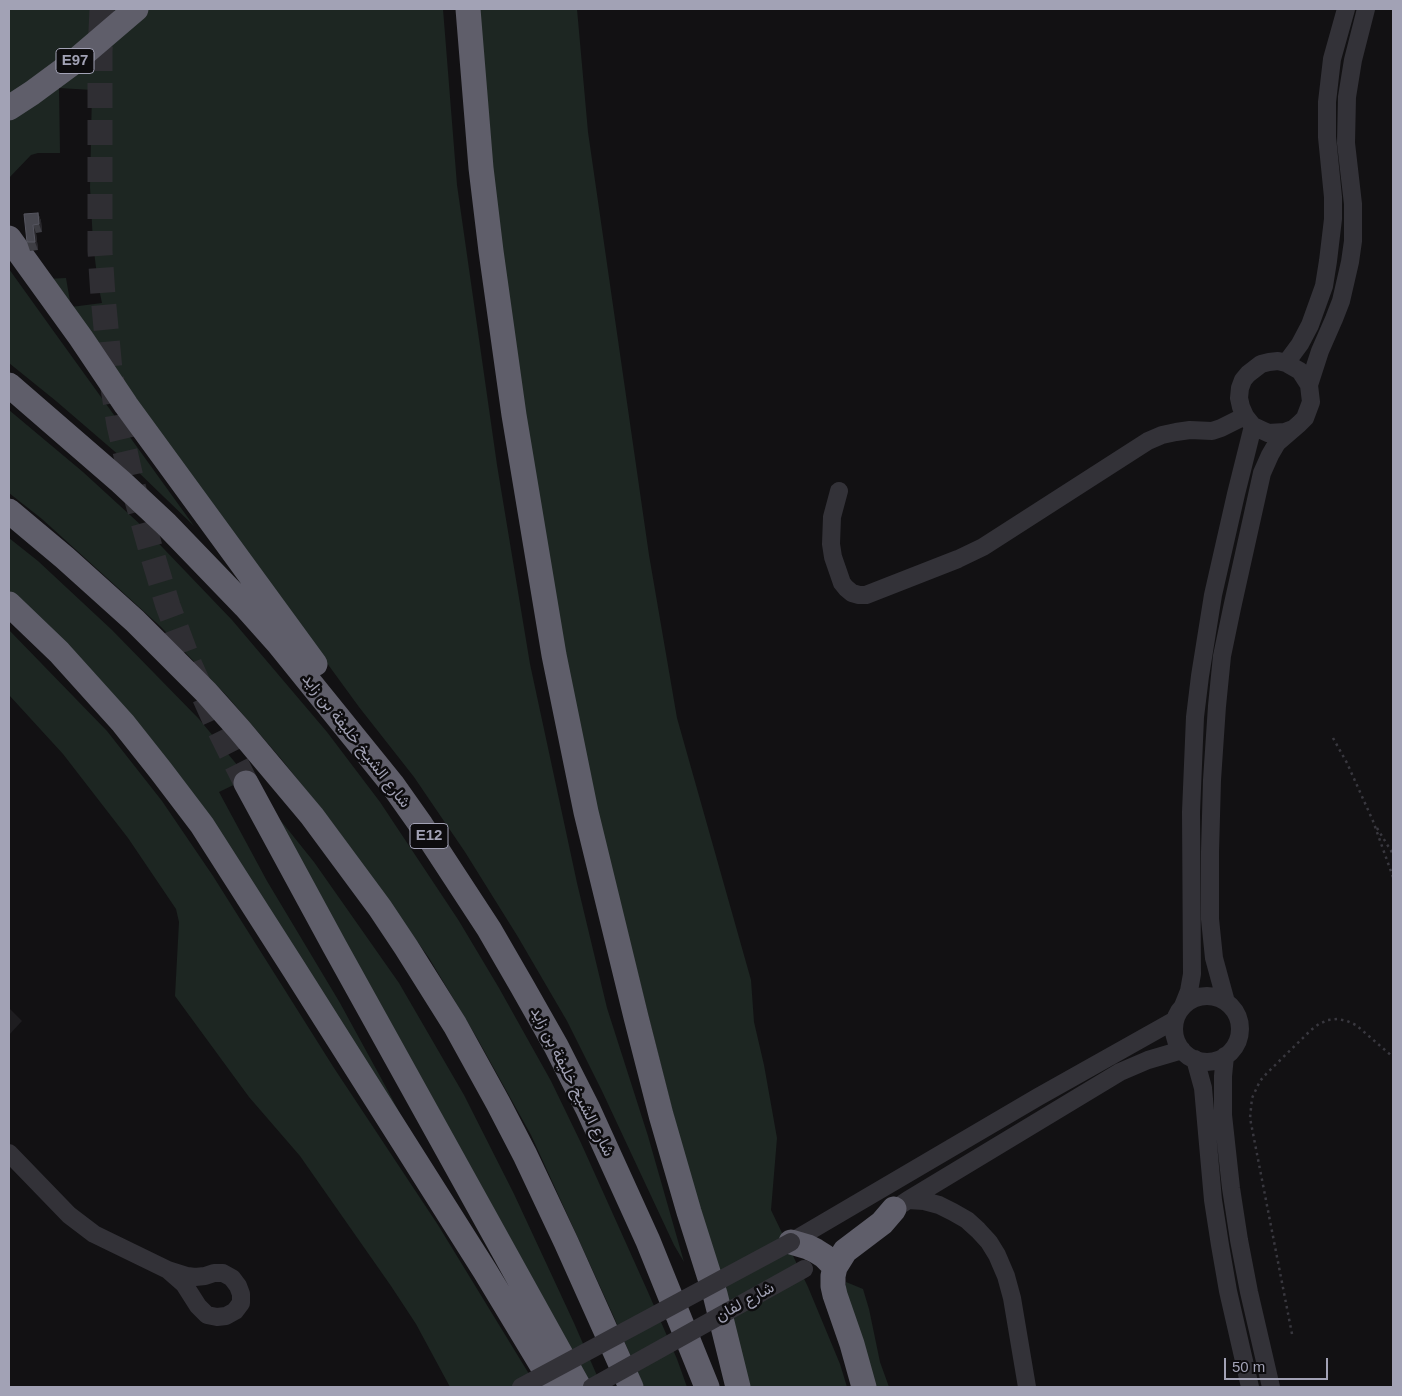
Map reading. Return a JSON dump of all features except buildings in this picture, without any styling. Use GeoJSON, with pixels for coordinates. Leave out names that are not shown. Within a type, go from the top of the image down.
{"type":"FeatureCollection","features":[{"type":"Feature","properties":{"kind":"highway","name":"E97"},"geometry":{"type":"LineString","coordinates":[[9,108],[68,67],[136,9]]}},
{"type":"Feature","properties":{"kind":"highway"},"geometry":{"type":"LineString","coordinates":[[468,9],[481,168],[498,306],[527,497],[557,672],[586,812],[633,1009],[661,1115],[715,1294],[738,1387]]}},
{"type":"Feature","properties":{"kind":"highway"},"geometry":{"type":"LineString","coordinates":[[9,238],[126,405],[316,666],[348,712],[392,784]]}},
{"type":"Feature","properties":{"kind":"highway","name":"شارع الشيخ خليفة بن زايد"},"geometry":{"type":"LineString","coordinates":[[9,385],[122,482],[245,606],[278,643],[392,784],[421,825],[489,929],[556,1046],[588,1109],[648,1241],[707,1387]]}},
{"type":"Feature","properties":{"kind":"highway"},"geometry":{"type":"LineString","coordinates":[[9,511],[135,621],[206,692],[240,729],[306,809],[380,908],[432,987],[498,1102],[566,1242],[631,1387]]}},
{"type":"Feature","properties":{"kind":"highway"},"geometry":{"type":"LineString","coordinates":[[9,604],[59,652],[123,723],[202,825],[479,1263],[555,1387]]}},
{"type":"Feature","properties":{"kind":"highway"},"geometry":{"type":"LineString","coordinates":[[246,783],[335,948],[580,1387]]}},
{"type":"Feature","properties":{"kind":"highway"},"geometry":{"type":"LineString","coordinates":[[821,1264],[839,1258],[901,1205]]}},
{"type":"Feature","properties":{"kind":"highway"},"geometry":{"type":"LineString","coordinates":[[791,1242],[808,1247],[821,1264],[833,1286],[864,1387]]}},
{"type":"Feature","properties":{"kind":"street"},"geometry":{"type":"LineString","coordinates":[[1286,363],[1300,344],[1310,325],[1324,286],[1333,219],[1326,102],[1332,59],[1346,9]]}},
{"type":"Feature","properties":{"kind":"street"},"geometry":{"type":"LineString","coordinates":[[1226,1002],[1214,958],[1210,920],[1212,780],[1219,681],[1228,624],[1261,478],[1268,459],[1277,443],[1299,424],[1308,410],[1311,402],[1309,385],[1341,301],[1350,262],[1353,213],[1346,143],[1347,97],[1353,60],[1366,9]]}},
{"type":"Feature","properties":{"kind":"street"},"geometry":{"type":"LineString","coordinates":[[1292,429],[1285,432],[1268,432],[1249,421],[1241,407],[1239,398],[1243,380],[1261,364],[1278,361],[1300,371],[1309,385]]}},
{"type":"Feature","properties":{"kind":"street"},"geometry":{"type":"LineString","coordinates":[[839,491],[832,517],[833,557],[842,583],[846,588],[852,593],[866,595],[958,559],[983,547],[1148,441],[1176,432],[1190,430],[1212,431],[1249,421]]}},
{"type":"Feature","properties":{"kind":"street"},"geometry":{"type":"LineString","coordinates":[[1249,421],[1236,494],[1213,595],[1195,717],[1191,812],[1192,974],[1189,991],[1179,1013],[1175,1036],[1178,1044],[1189,1055],[1203,1088],[1211,1181],[1220,1246],[1250,1387]]}},
{"type":"Feature","properties":{"kind":"street"},"geometry":{"type":"LineString","coordinates":[[901,1205],[1120,1072],[1148,1060],[1189,1055],[1211,1062],[1225,1056],[1236,1045],[1240,1030],[1239,1022],[1232,1007],[1219,998],[1204,996],[1189,1001],[1179,1013]]}},
{"type":"Feature","properties":{"kind":"street","name":"شارع لفان"},"geometry":{"type":"LineString","coordinates":[[521,1387],[791,1242],[1179,1013]]}},
{"type":"Feature","properties":{"kind":"street"},"geometry":{"type":"LineString","coordinates":[[1225,1056],[1223,1115],[1231,1188],[1248,1283],[1271,1387]]}},
{"type":"Feature","properties":{"kind":"street"},"geometry":{"type":"LineString","coordinates":[[9,1153],[69,1214],[94,1234],[168,1270]]}},
{"type":"Feature","properties":{"kind":"street"},"geometry":{"type":"LineString","coordinates":[[901,1205],[924,1201],[939,1205],[966,1220],[984,1236],[997,1256],[1006,1276],[1012,1298],[1027,1387]]}},
{"type":"Feature","properties":{"kind":"street","name":"شارع لفان"},"geometry":{"type":"LineString","coordinates":[[592,1387],[821,1264]]}},
{"type":"Feature","properties":{"kind":"path"},"geometry":{"type":"LineString","coordinates":[[1333,738],[1373,821],[1393,877]]}},
{"type":"Feature","properties":{"kind":"path"},"geometry":{"type":"LineString","coordinates":[[1373,821],[1393,854]]}},
{"type":"Feature","properties":{"kind":"path"},"geometry":{"type":"LineString","coordinates":[[1292,1334],[1250,1118],[1252,1098],[1266,1073],[1311,1030],[1328,1020],[1338,1019],[1356,1024],[1393,1057]]}},
{"type":"Feature","properties":{"kind":"shaded area"},"geometry":{"type":"Polygon","coordinates":[[[9,9],[443,9],[457,185],[497,465],[530,664],[577,883],[607,1008],[648,1136],[684,1262],[674,1245],[567,1021],[465,852],[414,777],[359,707],[47,279],[66,278],[71,307],[102,303],[93,243],[90,187],[92,90],[59,88],[60,153],[38,153],[31,155],[9,178],[9,9]]]}},
{"type":"Feature","properties":{"kind":"shaded area"},"geometry":{"type":"Polygon","coordinates":[[[477,9],[577,9],[588,132],[649,555],[677,718],[751,980],[754,1022],[777,1138],[771,1210],[808,1287],[840,1364],[847,1387],[744,1387],[729,1335],[579,741],[508,319],[477,9]]]}},
{"type":"Feature","properties":{"kind":"shaded area"},"geometry":{"type":"Polygon","coordinates":[[[9,269],[194,526],[135,469],[9,363],[9,269]]]}},
{"type":"Feature","properties":{"kind":"shaded area"},"geometry":{"type":"Polygon","coordinates":[[[9,410],[83,472],[142,526],[232,620],[327,732],[380,802],[459,921],[551,1081],[648,1292],[687,1387],[644,1387],[531,1135],[477,1038],[429,958],[331,821],[227,696],[161,627],[42,519],[9,493],[9,410]]]}},
{"type":"Feature","properties":{"kind":"shaded area"},"geometry":{"type":"Polygon","coordinates":[[[9,538],[38,561],[112,630],[199,719],[248,778],[219,792],[267,881],[340,1003],[416,1144],[325,1003],[9,592],[9,538]]]}},
{"type":"Feature","properties":{"kind":"shaded area"},"geometry":{"type":"Polygon","coordinates":[[[9,630],[107,731],[162,801],[213,876],[334,1068],[438,1225],[537,1387],[450,1387],[416,1324],[300,1156],[249,1097],[175,996],[179,922],[176,909],[128,838],[63,754],[9,695],[9,630]]]}},
{"type":"Feature","properties":{"kind":"shaded area"},"geometry":{"type":"Polygon","coordinates":[[[253,786],[314,862],[399,983],[464,1095],[514,1194],[602,1387],[589,1387],[253,786]]]}},
{"type":"Feature","properties":{"kind":"shaded area"},"geometry":{"type":"Polygon","coordinates":[[[9,1008],[22,1021],[9,1035],[9,1008]]]}},
{"type":"Feature","properties":{"kind":"shaded area"},"geometry":{"type":"Polygon","coordinates":[[[846,1282],[863,1289],[880,1362],[889,1387],[875,1387],[846,1292],[846,1282]]]}},
{"type":"Feature","properties":{"kind":"tunnel"},"geometry":{"type":"LineString","coordinates":[[102,9],[100,52],[100,251],[110,370],[119,425],[133,486],[168,606],[190,665],[246,783]]}}]}
